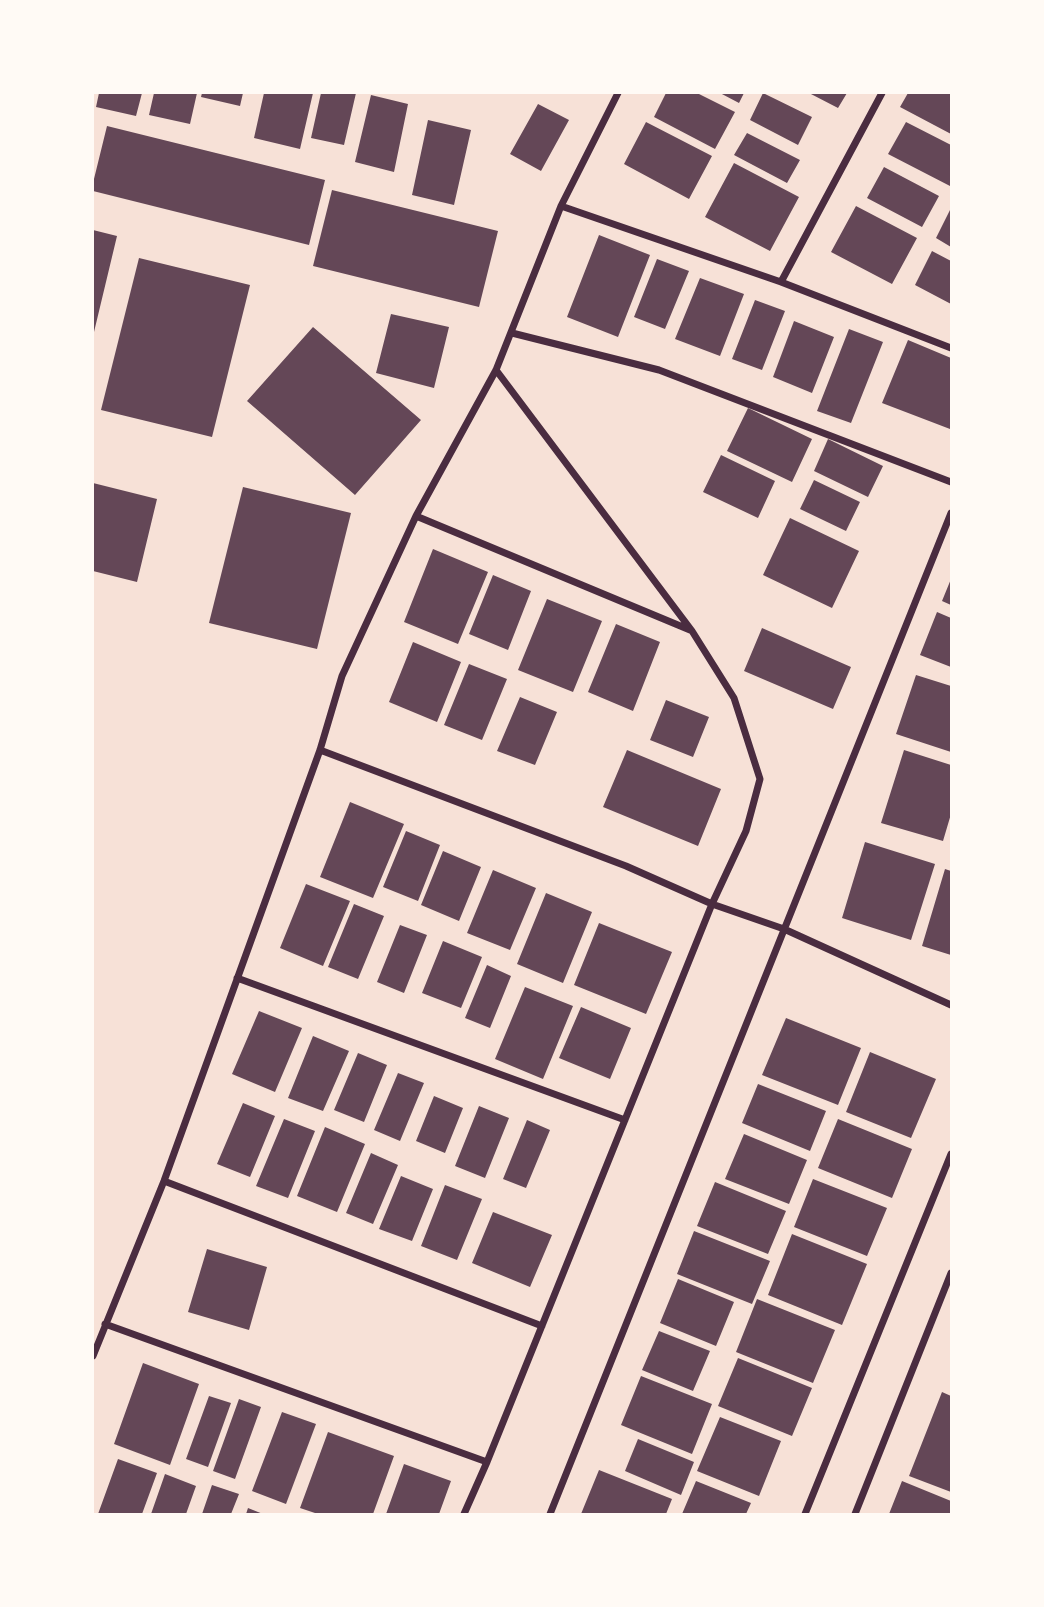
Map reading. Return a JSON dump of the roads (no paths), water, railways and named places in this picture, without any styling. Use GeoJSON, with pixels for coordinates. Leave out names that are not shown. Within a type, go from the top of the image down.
{"type":"FeatureCollection","features":[{"type":"Feature","properties":{"kind":"street"},"geometry":{"type":"LineString","coordinates":[[93,1356],[164,1181],[320,750],[342,676],[416,516],[496,370],[561,205],[618,93]]}},
{"type":"Feature","properties":{"kind":"street"},"geometry":{"type":"LineString","coordinates":[[781,282],[882,93]]}},
{"type":"Feature","properties":{"kind":"street"},"geometry":{"type":"LineString","coordinates":[[561,205],[781,282],[951,348]]}},
{"type":"Feature","properties":{"kind":"street"},"geometry":{"type":"LineString","coordinates":[[512,333],[659,370],[951,482]]}},
{"type":"Feature","properties":{"kind":"street"},"geometry":{"type":"LineString","coordinates":[[464,1514],[712,904],[746,831],[760,779],[734,698],[692,631],[496,370]]}},
{"type":"Feature","properties":{"kind":"street"},"geometry":{"type":"LineString","coordinates":[[550,1514],[951,513]]}},
{"type":"Feature","properties":{"kind":"street"},"geometry":{"type":"LineString","coordinates":[[416,516],[692,631]]}},
{"type":"Feature","properties":{"kind":"street"},"geometry":{"type":"LineString","coordinates":[[320,750],[626,866],[712,904],[784,929],[951,1005]]}},
{"type":"Feature","properties":{"kind":"street"},"geometry":{"type":"LineString","coordinates":[[237,978],[625,1120]]}},
{"type":"Feature","properties":{"kind":"street"},"geometry":{"type":"LineString","coordinates":[[806,1514],[951,1154]]}},
{"type":"Feature","properties":{"kind":"street"},"geometry":{"type":"LineString","coordinates":[[164,1181],[542,1326]]}},
{"type":"Feature","properties":{"kind":"street"},"geometry":{"type":"LineString","coordinates":[[855,1514],[947,1296],[951,1273]]}},
{"type":"Feature","properties":{"kind":"street"},"geometry":{"type":"LineString","coordinates":[[105,1324],[487,1462]]}}]}
